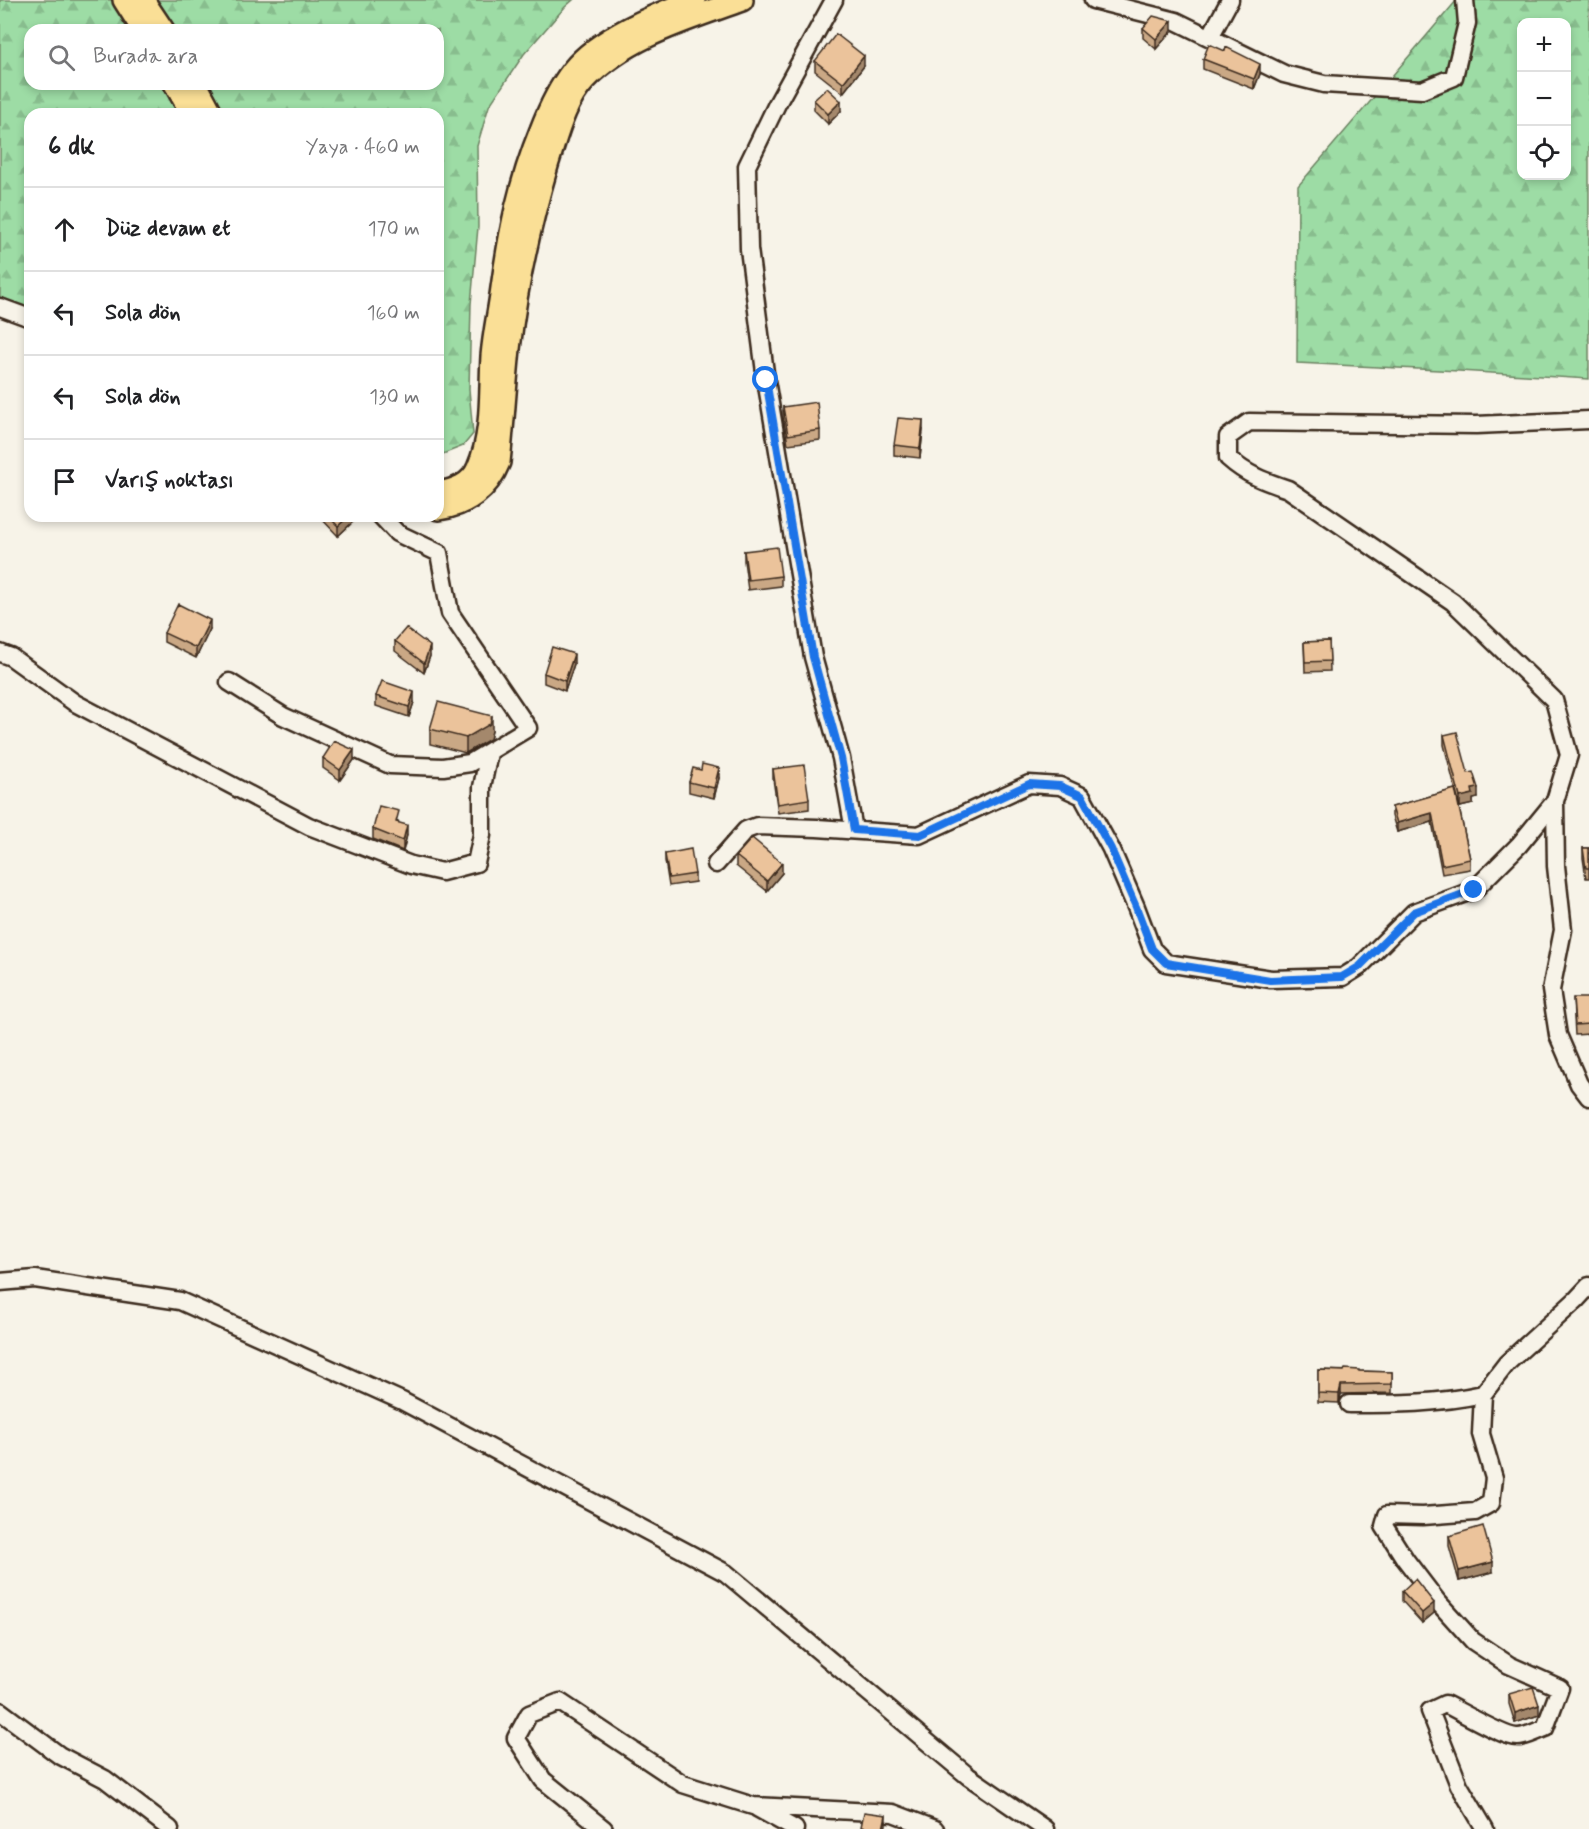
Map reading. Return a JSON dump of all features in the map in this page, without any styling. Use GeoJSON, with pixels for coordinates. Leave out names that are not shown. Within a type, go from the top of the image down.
{"type":"FeatureCollection","features":[{"type":"Feature","properties":{"kind":"main road"},"geometry":{"type":"LineString","coordinates":[[124,0],[139,24]]}},
{"type":"Feature","properties":{"kind":"main road"},"geometry":{"type":"LineString","coordinates":[[143,0],[159,24]]}},
{"type":"Feature","properties":{"kind":"main road"},"geometry":{"type":"LineString","coordinates":[[444,492],[456,489],[470,481],[478,469],[485,445],[493,353],[516,205],[530,158],[560,90],[574,68],[593,51],[640,23],[694,0]]}},
{"type":"Feature","properties":{"kind":"main road"},"geometry":{"type":"LineString","coordinates":[[444,507],[461,503],[477,493],[492,478],[499,462],[509,348],[527,242],[559,126],[572,99],[584,81],[601,65],[627,47],[649,35],[742,0]]}},
{"type":"Feature","properties":{"kind":"main road"},"geometry":{"type":"LineString","coordinates":[[178,90],[189,108]]}},
{"type":"Feature","properties":{"kind":"main road"},"geometry":{"type":"LineString","coordinates":[[199,90],[210,108]]}},
{"type":"Feature","properties":{"kind":"street"},"geometry":{"type":"LineString","coordinates":[[834,0],[777,104],[747,166],[749,249],[766,380],[813,657],[841,758],[854,830]]}},
{"type":"Feature","properties":{"kind":"street"},"geometry":{"type":"LineString","coordinates":[[1093,0],[1176,21],[1284,74],[1324,84],[1422,90],[1454,77],[1467,23],[1465,0]]}},
{"type":"Feature","properties":{"kind":"street"},"geometry":{"type":"LineString","coordinates":[[1210,37],[1230,0]]}},
{"type":"Feature","properties":{"kind":"street"},"geometry":{"type":"LineString","coordinates":[[0,307],[24,316]]}},
{"type":"Feature","properties":{"kind":"street"},"geometry":{"type":"LineString","coordinates":[[1589,420],[1476,425],[1249,422],[1228,437],[1228,458],[1241,470],[1258,479],[1288,489],[1453,602],[1554,700],[1569,755],[1555,801],[1556,866],[1563,930],[1551,990],[1558,1035],[1579,1084],[1589,1097]]}},
{"type":"Feature","properties":{"kind":"street"},"geometry":{"type":"LineString","coordinates":[[229,682],[283,716],[390,765],[443,767],[470,763],[528,728],[450,613],[439,553],[398,533],[387,522]]}},
{"type":"Feature","properties":{"kind":"street"},"geometry":{"type":"LineString","coordinates":[[0,653],[11,657],[75,703],[309,826],[411,865],[442,872],[476,863],[482,835],[482,787],[489,753]]}},
{"type":"Feature","properties":{"kind":"street"},"geometry":{"type":"LineString","coordinates":[[716,864],[746,830],[757,826],[920,835],[1029,784],[1060,786],[1082,796],[1111,849],[1152,949],[1166,963],[1270,980],[1342,977],[1359,967],[1414,912],[1474,890],[1519,845],[1555,801]]}},
{"type":"Feature","properties":{"kind":"street"},"geometry":{"type":"LineString","coordinates":[[0,1282],[35,1279],[180,1301],[402,1401],[726,1573],[968,1776],[1045,1829]]}},
{"type":"Feature","properties":{"kind":"street"},"geometry":{"type":"LineString","coordinates":[[1485,1829],[1459,1785],[1430,1711],[1445,1704],[1492,1729],[1517,1738],[1545,1728],[1560,1688],[1509,1665],[1473,1641],[1437,1601],[1384,1527],[1387,1515],[1423,1516],[1474,1512],[1491,1503],[1494,1478],[1481,1434],[1483,1394],[1507,1363],[1589,1286]]}},
{"type":"Feature","properties":{"kind":"street"},"geometry":{"type":"LineString","coordinates":[[1349,1404],[1415,1404],[1453,1401],[1483,1394]]}},
{"type":"Feature","properties":{"kind":"street"},"geometry":{"type":"LineString","coordinates":[[604,1829],[543,1780],[516,1738],[529,1714],[560,1702],[683,1784],[753,1806],[795,1829]]}},
{"type":"Feature","properties":{"kind":"street"},"geometry":{"type":"LineString","coordinates":[[0,1711],[59,1755],[105,1779],[170,1829]]}},
{"type":"Feature","properties":{"kind":"street"},"geometry":{"type":"LineString","coordinates":[[753,1806],[893,1813],[935,1829]]}},
{"type":"Feature","properties":{"kind":"green space"},"geometry":{"type":"Polygon","coordinates":[[[0,0],[573,0],[524,54],[489,106],[477,146],[478,227],[471,304],[469,389],[473,434],[463,446],[444,454],[444,108],[24,108],[24,316],[0,307],[0,0]]]}},
{"type":"Feature","properties":{"kind":"green space"},"geometry":{"type":"Polygon","coordinates":[[[1457,0],[1589,0],[1589,379],[1297,363],[1298,186],[1457,0]]]}},
{"type":"Feature","properties":{"kind":"building"},"geometry":{"type":"Polygon","coordinates":[[[1153,16],[1172,21],[1156,39],[1143,28],[1153,16]]]}},
{"type":"Feature","properties":{"kind":"building"},"geometry":{"type":"Polygon","coordinates":[[[836,34],[864,56],[843,83],[815,61],[836,34]]]}},
{"type":"Feature","properties":{"kind":"building"},"geometry":{"type":"Polygon","coordinates":[[[1209,44],[1225,51],[1226,47],[1260,64],[1254,79],[1203,59],[1209,44]]]}},
{"type":"Feature","properties":{"kind":"building"},"geometry":{"type":"Polygon","coordinates":[[[827,88],[841,101],[828,114],[814,100],[827,88]]]}},
{"type":"Feature","properties":{"kind":"building"},"geometry":{"type":"Polygon","coordinates":[[[817,402],[820,430],[788,435],[783,407],[817,402]]]}},
{"type":"Feature","properties":{"kind":"building"},"geometry":{"type":"Polygon","coordinates":[[[898,418],[923,420],[920,448],[894,445],[898,418]]]}},
{"type":"Feature","properties":{"kind":"building"},"geometry":{"type":"Polygon","coordinates":[[[777,547],[781,576],[748,580],[744,551],[777,547]]]}},
{"type":"Feature","properties":{"kind":"building"},"geometry":{"type":"Polygon","coordinates":[[[178,604],[210,620],[196,648],[164,633],[178,604]]]}},
{"type":"Feature","properties":{"kind":"building"},"geometry":{"type":"Polygon","coordinates":[[[406,628],[430,646],[424,663],[395,641],[406,628]]]}},
{"type":"Feature","properties":{"kind":"building"},"geometry":{"type":"Polygon","coordinates":[[[1329,641],[1330,661],[1305,662],[1304,642],[1329,641]]]}},
{"type":"Feature","properties":{"kind":"building"},"geometry":{"type":"Polygon","coordinates":[[[552,647],[574,654],[565,681],[544,673],[552,647]]]}},
{"type":"Feature","properties":{"kind":"building"},"geometry":{"type":"Polygon","coordinates":[[[382,681],[414,692],[409,707],[376,696],[382,681]]]}},
{"type":"Feature","properties":{"kind":"building"},"geometry":{"type":"Polygon","coordinates":[[[438,702],[492,716],[490,724],[466,738],[430,729],[438,702]]]}},
{"type":"Feature","properties":{"kind":"building"},"geometry":{"type":"Polygon","coordinates":[[[1457,732],[1468,773],[1473,772],[1478,788],[1472,789],[1473,794],[1460,797],[1444,735],[1457,732]]]}},
{"type":"Feature","properties":{"kind":"building"},"geometry":{"type":"Polygon","coordinates":[[[334,741],[354,750],[340,770],[323,758],[334,741]]]}},
{"type":"Feature","properties":{"kind":"building"},"geometry":{"type":"Polygon","coordinates":[[[702,764],[719,768],[714,788],[689,782],[693,768],[701,770],[702,764]]]}},
{"type":"Feature","properties":{"kind":"building"},"geometry":{"type":"Polygon","coordinates":[[[804,765],[809,799],[778,804],[773,769],[804,765]]]}},
{"type":"Feature","properties":{"kind":"building"},"geometry":{"type":"Polygon","coordinates":[[[1455,789],[1470,859],[1442,865],[1432,813],[1397,823],[1392,807],[1455,789]]]}},
{"type":"Feature","properties":{"kind":"building"},"geometry":{"type":"Polygon","coordinates":[[[379,806],[399,811],[396,822],[407,825],[403,841],[373,829],[379,806]]]}},
{"type":"Feature","properties":{"kind":"building"},"geometry":{"type":"Polygon","coordinates":[[[752,838],[782,863],[767,881],[736,856],[752,838]]]}},
{"type":"Feature","properties":{"kind":"building"},"geometry":{"type":"Polygon","coordinates":[[[1583,848],[1589,848],[1589,868],[1586,868],[1583,848]]]}},
{"type":"Feature","properties":{"kind":"building"},"geometry":{"type":"Polygon","coordinates":[[[691,849],[695,874],[669,878],[665,854],[691,849]]]}},
{"type":"Feature","properties":{"kind":"building"},"geometry":{"type":"Polygon","coordinates":[[[1573,998],[1588,998],[1589,1024],[1575,1025],[1573,998]]]}},
{"type":"Feature","properties":{"kind":"building"},"geometry":{"type":"Polygon","coordinates":[[[1345,1369],[1392,1372],[1392,1384],[1341,1385],[1339,1394],[1318,1393],[1318,1370],[1344,1371],[1345,1369]]]}},
{"type":"Feature","properties":{"kind":"building"},"geometry":{"type":"Polygon","coordinates":[[[1483,1526],[1493,1562],[1459,1571],[1449,1536],[1483,1526]]]}},
{"type":"Feature","properties":{"kind":"building"},"geometry":{"type":"Polygon","coordinates":[[[1415,1579],[1434,1603],[1422,1613],[1402,1591],[1415,1579]]]}},
{"type":"Feature","properties":{"kind":"building"},"geometry":{"type":"Polygon","coordinates":[[[1533,1687],[1539,1705],[1515,1713],[1509,1694],[1533,1687]]]}},
{"type":"Feature","properties":{"kind":"building"},"geometry":{"type":"Polygon","coordinates":[[[864,1812],[886,1815],[883,1829],[861,1827],[864,1812]]]}},
{"type":"Feature","properties":{"kind":"route"},"geometry":{"type":"LineString","coordinates":[[766,380],[813,657],[841,758],[854,830],[920,835],[1029,784],[1060,786],[1082,796],[1111,849],[1152,949],[1166,963],[1270,980],[1342,977],[1359,967],[1414,912],[1474,890]]}}]}
